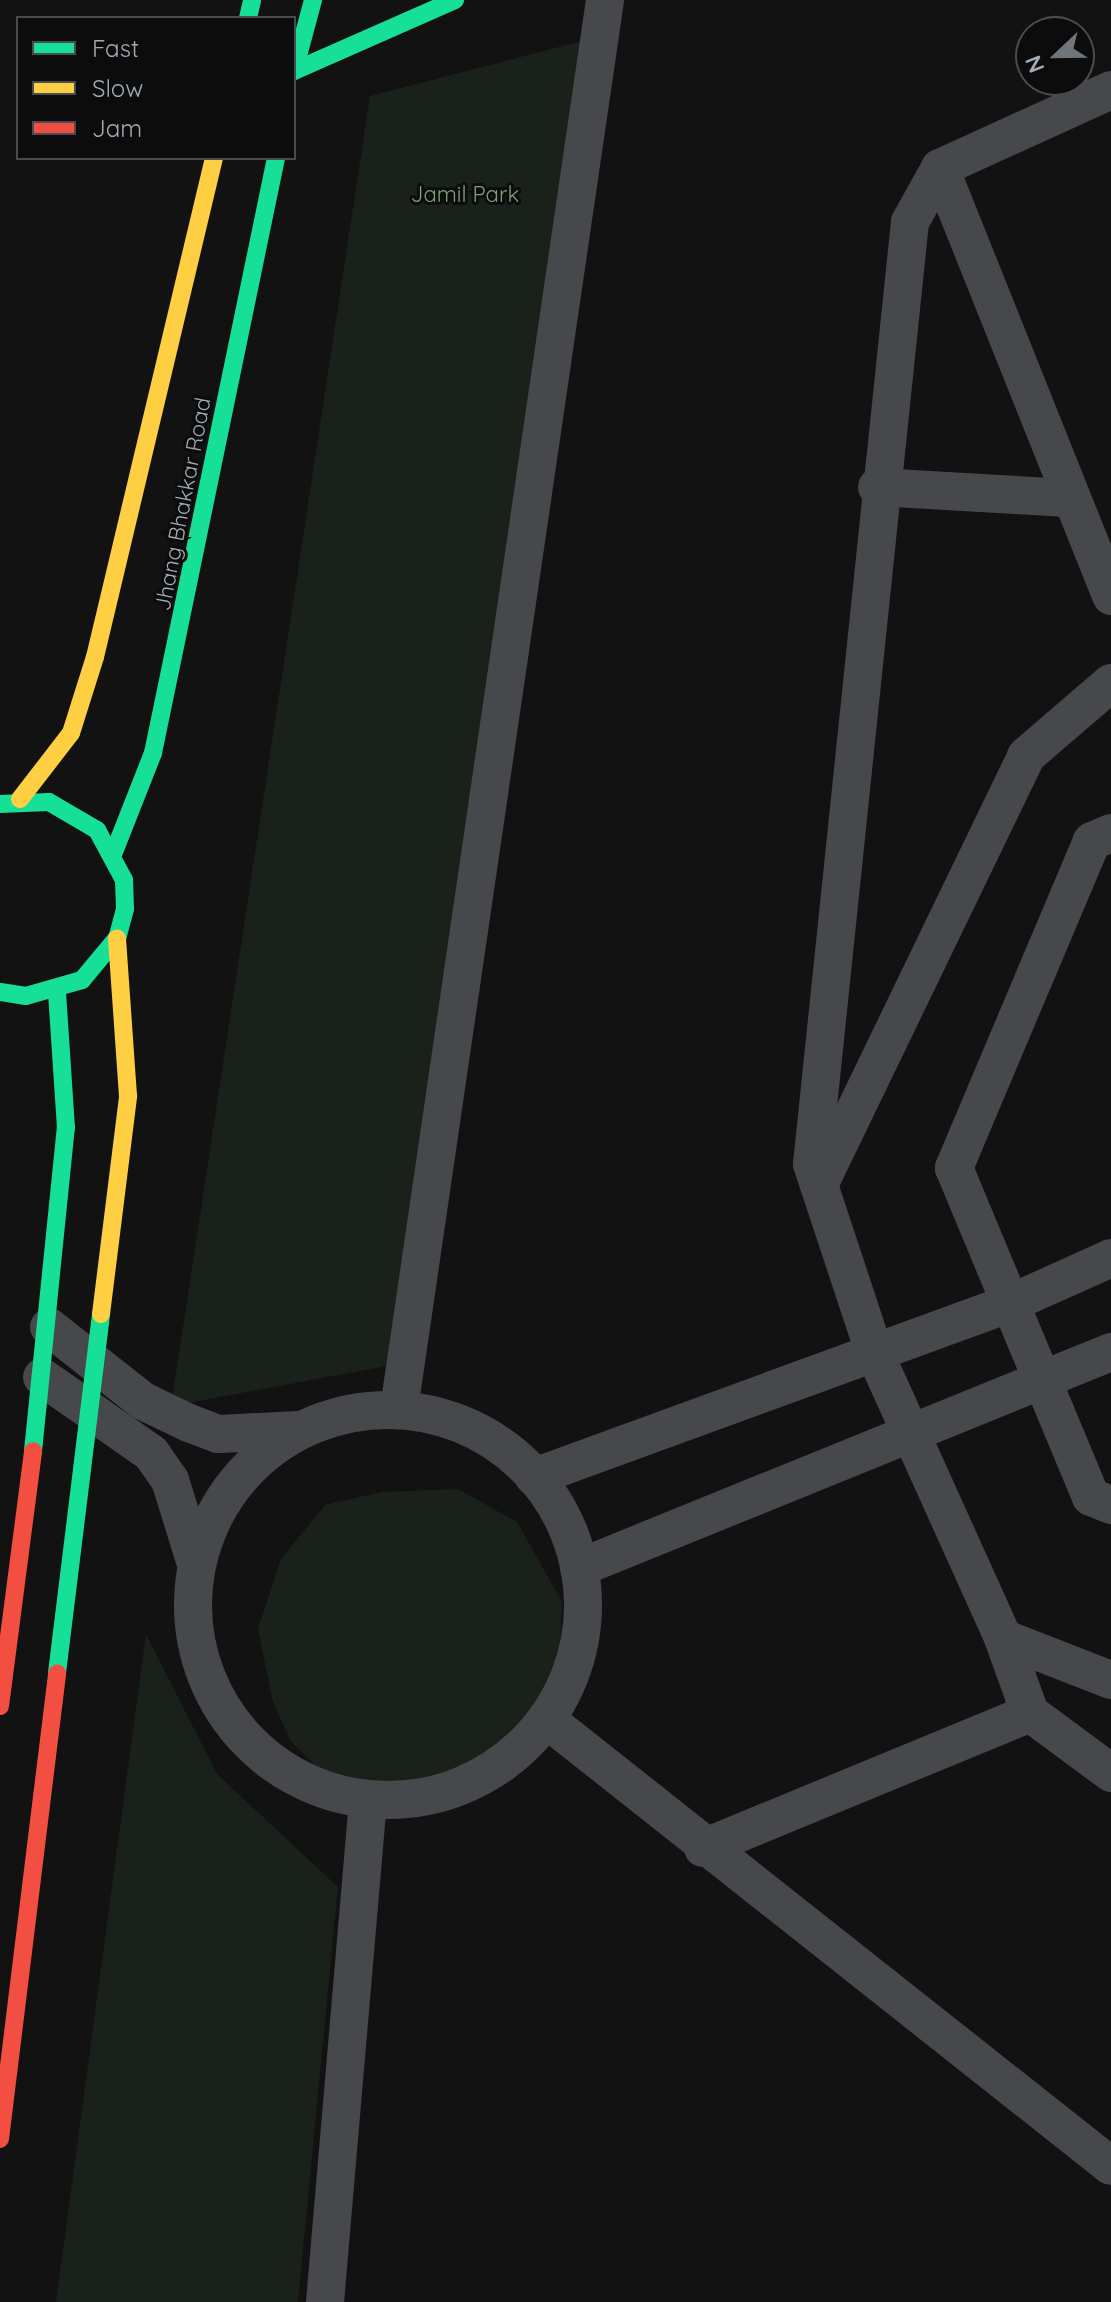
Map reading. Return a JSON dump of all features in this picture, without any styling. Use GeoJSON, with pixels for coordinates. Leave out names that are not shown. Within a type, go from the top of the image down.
{"type":"FeatureCollection","features":[{"type":"Feature","properties":{"kind":"main road"},"geometry":{"type":"LineString","coordinates":[[296,64],[313,0]]}},
{"type":"Feature","properties":{"kind":"main road"},"geometry":{"type":"LineString","coordinates":[[296,70],[455,0]]}},
{"type":"Feature","properties":{"kind":"main road","name":"Jhang Bhakkar Road"},"geometry":{"type":"LineString","coordinates":[[20,799],[71,733],[95,657],[214,160]]}},
{"type":"Feature","properties":{"kind":"main road","name":"Jhang Bhakkar Road"},"geometry":{"type":"LineString","coordinates":[[114,852],[157,738],[276,160]]}},
{"type":"Feature","properties":{"kind":"main road"},"geometry":{"type":"LineString","coordinates":[[0,804],[20,799],[75,812],[114,852],[124,880],[117,938],[128,1096],[91,1408],[44,1740],[0,2139]]}},
{"type":"Feature","properties":{"kind":"main road"},"geometry":{"type":"LineString","coordinates":[[0,992],[57,992],[102,962],[117,938]]}},
{"type":"Feature","properties":{"kind":"main road"},"geometry":{"type":"LineString","coordinates":[[0,1706],[49,1327],[66,1128],[57,992]]}},
{"type":"Feature","properties":{"kind":"street"},"geometry":{"type":"LineString","coordinates":[[399,1409],[605,0]]}},
{"type":"Feature","properties":{"kind":"street"},"geometry":{"type":"LineString","coordinates":[[1111,90],[940,168],[910,222],[877,487],[812,1164],[875,1354],[1003,1638],[1030,1713],[1111,1773]]}},
{"type":"Feature","properties":{"kind":"street"},"geometry":{"type":"LineString","coordinates":[[940,168],[1067,498],[1111,596]]}},
{"type":"Feature","properties":{"kind":"street"},"geometry":{"type":"LineString","coordinates":[[877,487],[1067,498]]}},
{"type":"Feature","properties":{"kind":"street"},"geometry":{"type":"LineString","coordinates":[[819,1185],[1026,756],[1111,683]]}},
{"type":"Feature","properties":{"kind":"street"},"geometry":{"type":"LineString","coordinates":[[1111,833],[1092,841],[954,1168],[1091,1497],[1111,1505]]}},
{"type":"Feature","properties":{"kind":"street"},"geometry":{"type":"LineString","coordinates":[[534,1477],[1011,1303],[1111,1258]]}},
{"type":"Feature","properties":{"kind":"street"},"geometry":{"type":"LineString","coordinates":[[49,1327],[95,1360],[143,1401],[218,1434],[299,1430],[348,1413],[399,1409],[450,1420],[496,1443],[534,1477],[565,1525],[579,1568],[577,1647],[546,1719],[512,1757],[468,1784],[419,1799],[368,1800],[315,1787],[268,1760],[229,1720],[204,1672],[192,1618],[196,1564],[217,1509],[234,1486],[299,1430]]}},
{"type":"Feature","properties":{"kind":"street"},"geometry":{"type":"LineString","coordinates":[[579,1568],[910,1428],[1111,1352]]}},
{"type":"Feature","properties":{"kind":"street"},"geometry":{"type":"LineString","coordinates":[[42,1377],[91,1408],[151,1453],[170,1480],[196,1564]]}},
{"type":"Feature","properties":{"kind":"street"},"geometry":{"type":"LineString","coordinates":[[1003,1638],[1111,1680]]}},
{"type":"Feature","properties":{"kind":"street"},"geometry":{"type":"LineString","coordinates":[[703,1848],[1030,1713]]}},
{"type":"Feature","properties":{"kind":"street"},"geometry":{"type":"LineString","coordinates":[[546,1719],[703,1848],[1111,2166]]}},
{"type":"Feature","properties":{"kind":"street"},"geometry":{"type":"LineString","coordinates":[[325,2302],[368,1800]]}},
{"type":"Feature","properties":{"kind":"green space","name":"Jamil Park"},"geometry":{"type":"Polygon","coordinates":[[[601,36],[387,1366],[171,1406],[370,96],[601,36]]]}},
{"type":"Feature","properties":{"kind":"green space"},"geometry":{"type":"Polygon","coordinates":[[[458,1489],[517,1522],[562,1602],[559,1674],[527,1742],[474,1786],[410,1798],[325,1775],[290,1740],[273,1702],[258,1629],[281,1559],[325,1505],[381,1492],[458,1489]]]}},
{"type":"Feature","properties":{"kind":"green space"},"geometry":{"type":"Polygon","coordinates":[[[146,1634],[217,1774],[338,1887],[298,2302],[56,2302],[146,1634]]]}},
{"type":"Feature","properties":{"kind":"traffic: fast"},"geometry":{"type":"LineString","coordinates":[[248,16],[252,0]]}},
{"type":"Feature","properties":{"kind":"traffic: fast"},"geometry":{"type":"LineString","coordinates":[[296,64],[313,0]]}},
{"type":"Feature","properties":{"kind":"traffic: fast"},"geometry":{"type":"LineString","coordinates":[[296,70],[455,0]]}},
{"type":"Feature","properties":{"kind":"traffic: fast"},"geometry":{"type":"LineString","coordinates":[[114,852],[153,753],[276,160]]}},
{"type":"Feature","properties":{"kind":"traffic: fast"},"geometry":{"type":"LineString","coordinates":[[0,804],[49,802],[97,830],[124,880],[125,909],[117,938],[82,980],[26,996],[0,992]]}},
{"type":"Feature","properties":{"kind":"traffic: fast"},"geometry":{"type":"LineString","coordinates":[[33,1451],[66,1128],[57,992]]}},
{"type":"Feature","properties":{"kind":"traffic: fast"},"geometry":{"type":"LineString","coordinates":[[57,1673],[101,1314]]}},
{"type":"Feature","properties":{"kind":"traffic: slow"},"geometry":{"type":"LineString","coordinates":[[20,799],[71,733],[95,657],[214,160]]}},
{"type":"Feature","properties":{"kind":"traffic: slow"},"geometry":{"type":"LineString","coordinates":[[101,1314],[128,1096],[117,938]]}},
{"type":"Feature","properties":{"kind":"traffic: jam"},"geometry":{"type":"LineString","coordinates":[[0,1706],[33,1451]]}},
{"type":"Feature","properties":{"kind":"traffic: jam"},"geometry":{"type":"LineString","coordinates":[[0,2139],[57,1673]]}}]}
